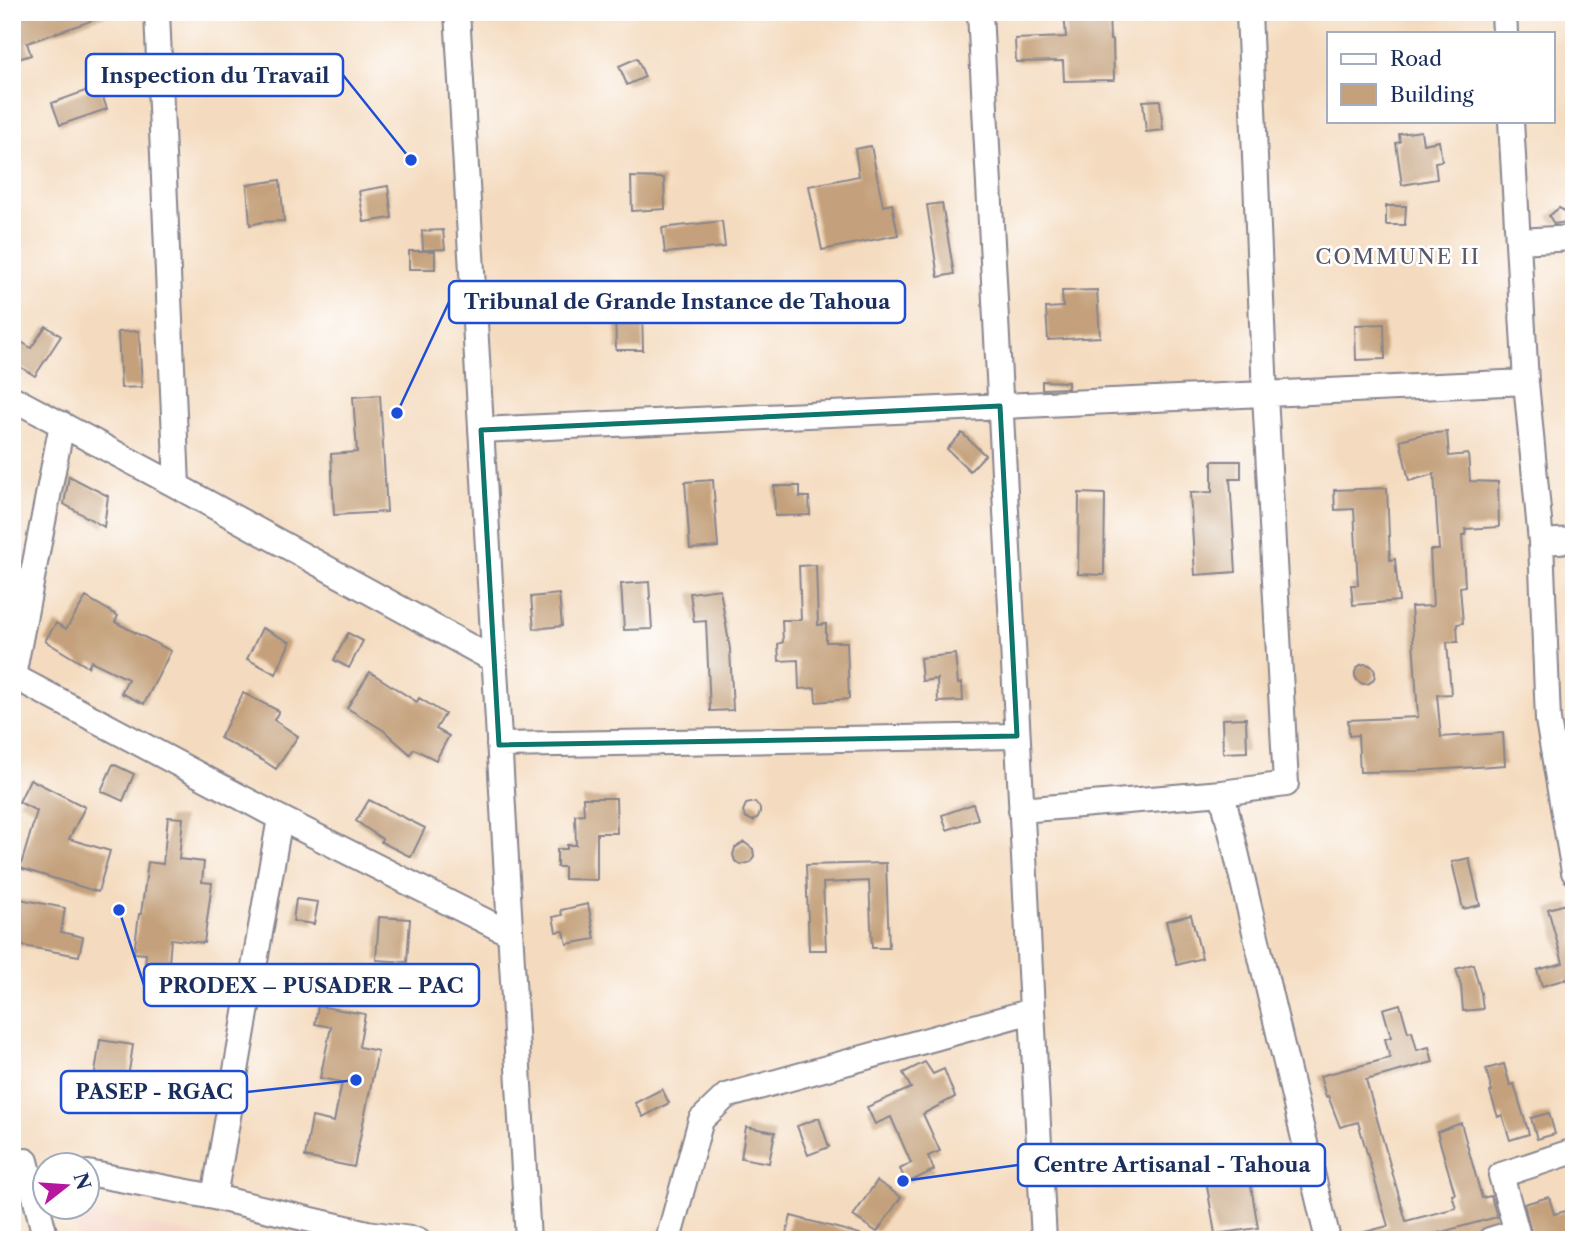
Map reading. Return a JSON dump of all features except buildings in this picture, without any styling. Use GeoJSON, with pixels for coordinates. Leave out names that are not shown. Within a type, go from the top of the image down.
{"type":"FeatureCollection","features":[{"type":"Feature","properties":{"kind":"street"},"geometry":{"type":"LineString","coordinates":[[157,12],[177,486]]}},
{"type":"Feature","properties":{"kind":"street"},"geometry":{"type":"LineString","coordinates":[[457,12],[528,1240]]}},
{"type":"Feature","properties":{"kind":"street"},"geometry":{"type":"LineString","coordinates":[[980,12],[1044,1240]]}},
{"type":"Feature","properties":{"kind":"street"},"geometry":{"type":"LineString","coordinates":[[1021,810],[1222,793],[1286,784],[1265,394],[1249,12]]}},
{"type":"Feature","properties":{"kind":"street"},"geometry":{"type":"LineString","coordinates":[[1504,12],[1506,32]]}},
{"type":"Feature","properties":{"kind":"street"},"geometry":{"type":"LineString","coordinates":[[1511,122],[1526,382],[1541,542],[1548,720],[1574,872]]}},
{"type":"Feature","properties":{"kind":"street"},"geometry":{"type":"LineString","coordinates":[[1518,241],[1574,238]]}},
{"type":"Feature","properties":{"kind":"street"},"geometry":{"type":"LineString","coordinates":[[481,430],[1526,382]]}},
{"type":"Feature","properties":{"kind":"street"},"geometry":{"type":"LineString","coordinates":[[12,398],[494,660]]}},
{"type":"Feature","properties":{"kind":"street"},"geometry":{"type":"LineString","coordinates":[[62,424],[13,678],[280,818],[509,933]]}},
{"type":"Feature","properties":{"kind":"street"},"geometry":{"type":"LineString","coordinates":[[1541,542],[1574,540]]}},
{"type":"Feature","properties":{"kind":"street"},"geometry":{"type":"LineString","coordinates":[[499,745],[1017,736]]}},
{"type":"Feature","properties":{"kind":"street"},"geometry":{"type":"LineString","coordinates":[[1222,793],[1328,1240]]}},
{"type":"Feature","properties":{"kind":"street"},"geometry":{"type":"LineString","coordinates":[[214,1197],[280,818]]}},
{"type":"Feature","properties":{"kind":"street"},"geometry":{"type":"LineString","coordinates":[[668,1240],[701,1120],[726,1096],[1032,1010]]}},
{"type":"Feature","properties":{"kind":"street"},"geometry":{"type":"LineString","coordinates":[[1490,1240],[1518,1236],[1501,1175],[1574,1151]]}},
{"type":"Feature","properties":{"kind":"street"},"geometry":{"type":"LineString","coordinates":[[28,1162],[46,1240]]}},
{"type":"Feature","properties":{"kind":"street"},"geometry":{"type":"LineString","coordinates":[[102,1176],[214,1197],[367,1233],[418,1240]]}},
{"type":"Feature","properties":{"kind":"highlighted area"},"geometry":{"type":"Polygon","coordinates":[[[1000,406],[1017,736],[499,745],[481,430],[1000,406]]]}},
{"type":"Feature","properties":{"kind":"shaded area"},"geometry":{"type":"Polygon","coordinates":[[[102,1216],[228,1240],[78,1240],[73,1220],[102,1220],[102,1216]]]}},
{"type":"Feature","properties":{"kind":"place","name":"Inspection du Travail"},"geometry":{"type":"Point","coordinates":[411,160]}},
{"type":"Feature","properties":{"kind":"place","name":"Tribunal de Grande Instance de Tahoua"},"geometry":{"type":"Point","coordinates":[397,413]}},
{"type":"Feature","properties":{"kind":"place","name":"PRODEX – PUSADER – PAC"},"geometry":{"type":"Point","coordinates":[119,910]}},
{"type":"Feature","properties":{"kind":"place","name":"PASEP - RGAC"},"geometry":{"type":"Point","coordinates":[356,1080]}},
{"type":"Feature","properties":{"kind":"place","name":"Centre Artisanal - Tahoua"},"geometry":{"type":"Point","coordinates":[903,1181]}},
{"type":"Feature","properties":{"kind":"district","name":"COMMUNE II"},"geometry":{"type":"Point","coordinates":[1398,257]}}]}
